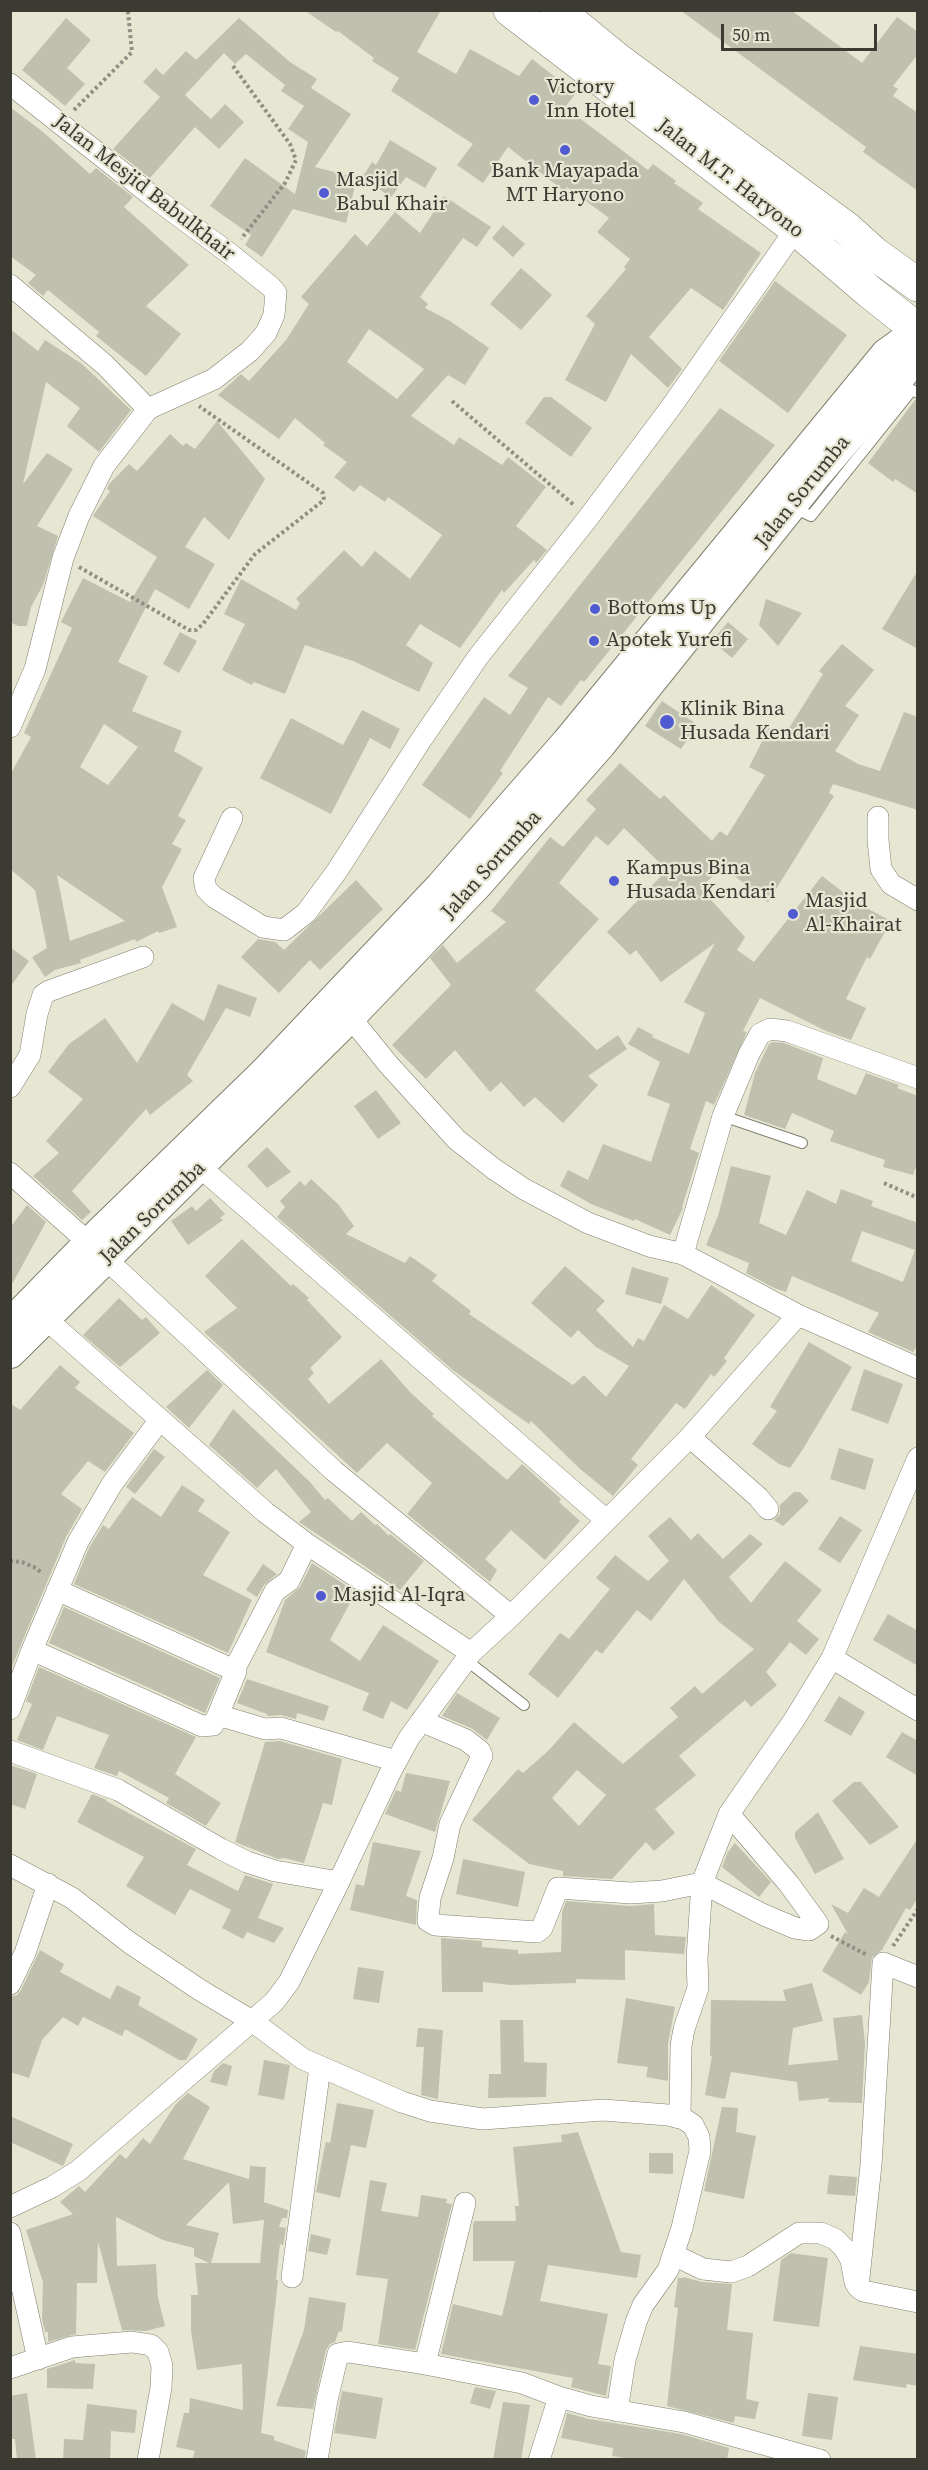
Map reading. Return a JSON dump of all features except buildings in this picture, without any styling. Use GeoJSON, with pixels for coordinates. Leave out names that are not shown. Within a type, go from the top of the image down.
{"type":"FeatureCollection","features":[{"type":"Feature","properties":{"kind":"highway","name":"Jalan M.T. Haryono"},"geometry":{"type":"LineString","coordinates":[[510,10],[796,229],[918,331]]}},
{"type":"Feature","properties":{"kind":"highway","name":"Jalan M.T. Haryono"},"geometry":{"type":"LineString","coordinates":[[557,10],[618,60],[846,228],[875,254],[918,285]]}},
{"type":"Feature","properties":{"kind":"street","name":"Jalan Mesjid Babulkhair"},"geometry":{"type":"LineString","coordinates":[[10,84],[230,254],[276,293],[274,315],[266,333],[250,351],[214,379],[182,394]]}},
{"type":"Feature","properties":{"kind":"street"},"geometry":{"type":"LineString","coordinates":[[232,818],[204,878],[206,889],[214,897],[263,927],[284,930],[306,913],[337,871],[419,742],[478,657],[588,518],[671,407],[796,229]]}},
{"type":"Feature","properties":{"kind":"street"},"geometry":{"type":"LineString","coordinates":[[10,285],[105,365],[148,409]]}},
{"type":"Feature","properties":{"kind":"street","name":"Jalan Sorumba"},"geometry":{"type":"LineString","coordinates":[[10,1353],[46,1319],[97,1251],[257,1095],[350,1017],[477,885],[601,744],[791,506],[904,372],[918,331]]}},
{"type":"Feature","properties":{"kind":"street","name":"Jalan Sorumba"},"geometry":{"type":"LineString","coordinates":[[10,1324],[200,1167],[257,1095],[567,742],[886,354],[918,331]]}},
{"type":"Feature","properties":{"kind":"street"},"geometry":{"type":"LineString","coordinates":[[10,728],[35,669],[63,558],[79,516],[104,466],[148,409],[182,394]]}},
{"type":"Feature","properties":{"kind":"street"},"geometry":{"type":"LineString","coordinates":[[878,817],[881,869],[891,884],[918,900]]}},
{"type":"Feature","properties":{"kind":"street"},"geometry":{"type":"LineString","coordinates":[[10,1087],[30,1055],[37,1014],[43,995],[143,957]]}},
{"type":"Feature","properties":{"kind":"street"},"geometry":{"type":"LineString","coordinates":[[350,1017],[388,1064],[457,1140],[524,1189],[588,1223],[649,1246],[683,1254],[798,1315],[918,1368]]}},
{"type":"Feature","properties":{"kind":"street"},"geometry":{"type":"LineString","coordinates":[[683,1254],[723,1116],[749,1054],[760,1034],[770,1029],[787,1031],[918,1078]]}},
{"type":"Feature","properties":{"kind":"street"},"geometry":{"type":"LineString","coordinates":[[200,1167],[606,1520]]}},
{"type":"Feature","properties":{"kind":"street"},"geometry":{"type":"LineString","coordinates":[[10,1173],[342,1477],[511,1616]]}},
{"type":"Feature","properties":{"kind":"street"},"geometry":{"type":"LineString","coordinates":[[10,2207],[52,2187],[78,2171],[274,2002],[289,1982],[396,1761],[468,1656],[690,1437],[798,1315]]}},
{"type":"Feature","properties":{"kind":"street"},"geometry":{"type":"LineString","coordinates":[[46,1319],[159,1421],[256,1504],[307,1544],[468,1656]]}},
{"type":"Feature","properties":{"kind":"street"},"geometry":{"type":"LineString","coordinates":[[10,1710],[24,1656],[78,1542],[112,1484],[159,1421]]}},
{"type":"Feature","properties":{"kind":"street"},"geometry":{"type":"LineString","coordinates":[[690,1437],[758,1497],[768,1509]]}},
{"type":"Feature","properties":{"kind":"street"},"geometry":{"type":"LineString","coordinates":[[680,2118],[681,2046],[684,2029],[698,1988],[697,1958],[702,1883],[729,1814],[794,1720],[832,1658],[918,1458]]}},
{"type":"Feature","properties":{"kind":"street"},"geometry":{"type":"LineString","coordinates":[[24,1656],[202,1726],[213,1725],[236,1671],[234,1670],[275,1591],[289,1581],[307,1544]]}},
{"type":"Feature","properties":{"kind":"street"},"geometry":{"type":"LineString","coordinates":[[58,1587],[234,1670]]}},
{"type":"Feature","properties":{"kind":"street"},"geometry":{"type":"LineString","coordinates":[[832,1658],[918,1710]]}},
{"type":"Feature","properties":{"kind":"street"},"geometry":{"type":"LineString","coordinates":[[218,1715],[265,1729],[281,1728],[396,1761]]}},
{"type":"Feature","properties":{"kind":"street"},"geometry":{"type":"LineString","coordinates":[[422,1720],[466,1740],[480,1751],[482,1756],[450,1824],[443,1858],[430,1898],[430,1923],[471,1929],[537,1932],[542,1928],[558,1888],[631,1893],[662,1891],[702,1883],[764,1915],[795,1928],[809,1930],[818,1924],[789,1884],[729,1814]]}},
{"type":"Feature","properties":{"kind":"street"},"geometry":{"type":"LineString","coordinates":[[10,1751],[118,1790],[247,1862],[275,1871],[339,1882]]}},
{"type":"Feature","properties":{"kind":"street"},"geometry":{"type":"LineString","coordinates":[[10,1864],[72,1899],[130,1943],[200,1990],[252,2021],[288,2049],[320,2067],[346,2076],[402,2102],[449,2114],[483,2119],[603,2110],[646,2112],[680,2118],[693,2125],[699,2138],[700,2151],[692,2192],[668,2270],[643,2305],[636,2322],[625,2360],[616,2411]]}},
{"type":"Feature","properties":{"kind":"street"},"geometry":{"type":"LineString","coordinates":[[10,1984],[18,1951],[48,1884]]}},
{"type":"Feature","properties":{"kind":"street"},"geometry":{"type":"LineString","coordinates":[[858,2287],[871,2165],[882,1963],[918,1977]]}},
{"type":"Feature","properties":{"kind":"street"},"geometry":{"type":"LineString","coordinates":[[292,2277],[320,2067]]}},
{"type":"Feature","properties":{"kind":"street"},"geometry":{"type":"LineString","coordinates":[[425,2364],[465,2203]]}},
{"type":"Feature","properties":{"kind":"street"},"geometry":{"type":"LineString","coordinates":[[674,2255],[703,2269],[731,2272],[748,2266],[799,2233],[811,2232],[835,2239],[844,2248],[851,2260],[858,2287],[875,2294],[918,2302]]}},
{"type":"Feature","properties":{"kind":"street"},"geometry":{"type":"LineString","coordinates":[[10,2233],[38,2359]]}},
{"type":"Feature","properties":{"kind":"street"},"geometry":{"type":"LineString","coordinates":[[10,2368],[72,2347],[102,2343],[150,2345],[158,2352],[162,2366],[161,2388],[148,2460]]}},
{"type":"Feature","properties":{"kind":"street"},"geometry":{"type":"LineString","coordinates":[[317,2460],[327,2400],[339,2354],[342,2352],[425,2364],[522,2383],[559,2397],[616,2411],[684,2422],[820,2460]]}},
{"type":"Feature","properties":{"kind":"street"},"geometry":{"type":"LineString","coordinates":[[540,2460],[559,2397]]}},
{"type":"Feature","properties":{"kind":"lane"},"geometry":{"type":"LineString","coordinates":[[791,506],[811,516],[912,390],[918,393]]}},
{"type":"Feature","properties":{"kind":"lane"},"geometry":{"type":"LineString","coordinates":[[723,1116],[802,1143]]}},
{"type":"Feature","properties":{"kind":"lane"},"geometry":{"type":"LineString","coordinates":[[468,1656],[524,1705]]}},
{"type":"Feature","properties":{"kind":"path"},"geometry":{"type":"LineString","coordinates":[[61,123],[132,52],[128,12]]}},
{"type":"Feature","properties":{"kind":"path"},"geometry":{"type":"LineString","coordinates":[[230,254],[285,183],[296,160],[290,144],[233,66]]}},
{"type":"Feature","properties":{"kind":"path"},"geometry":{"type":"LineString","coordinates":[[63,558],[189,630],[196,630],[203,624],[255,554],[324,500],[323,493],[182,394]]}},
{"type":"Feature","properties":{"kind":"path"},"geometry":{"type":"LineString","coordinates":[[452,401],[588,518]]}},
{"type":"Feature","properties":{"kind":"path"},"geometry":{"type":"LineString","coordinates":[[884,1183],[918,1198]]}},
{"type":"Feature","properties":{"kind":"path"},"geometry":{"type":"LineString","coordinates":[[10,1562],[22,1562],[36,1568],[58,1587]]}},
{"type":"Feature","properties":{"kind":"path"},"geometry":{"type":"LineString","coordinates":[[818,1924],[836,1940],[882,1963],[918,1909]]}},
{"type":"Feature","properties":{"kind":"place","name":"Victory Inn Hotel"},"geometry":{"type":"Point","coordinates":[534,100]}},
{"type":"Feature","properties":{"kind":"place","name":"Bank Mayapada MT Haryono"},"geometry":{"type":"Point","coordinates":[565,150]}},
{"type":"Feature","properties":{"kind":"place","name":"Masjid Babul Khair"},"geometry":{"type":"Point","coordinates":[324,193]}},
{"type":"Feature","properties":{"kind":"place","name":"Bottoms Up"},"geometry":{"type":"Point","coordinates":[595,609]}},
{"type":"Feature","properties":{"kind":"place","name":"Apotek Yurefi"},"geometry":{"type":"Point","coordinates":[594,641]}},
{"type":"Feature","properties":{"kind":"place","name":"Klinik Bina Husada Kendari"},"geometry":{"type":"Point","coordinates":[667,722]}},
{"type":"Feature","properties":{"kind":"place","name":"Kampus Bina Husada Kendari"},"geometry":{"type":"Point","coordinates":[614,881]}},
{"type":"Feature","properties":{"kind":"place","name":"Masjid Al-Khairat"},"geometry":{"type":"Point","coordinates":[793,914]}},
{"type":"Feature","properties":{"kind":"place","name":"Masjid Al-Iqra"},"geometry":{"type":"Point","coordinates":[321,1596]}}]}
